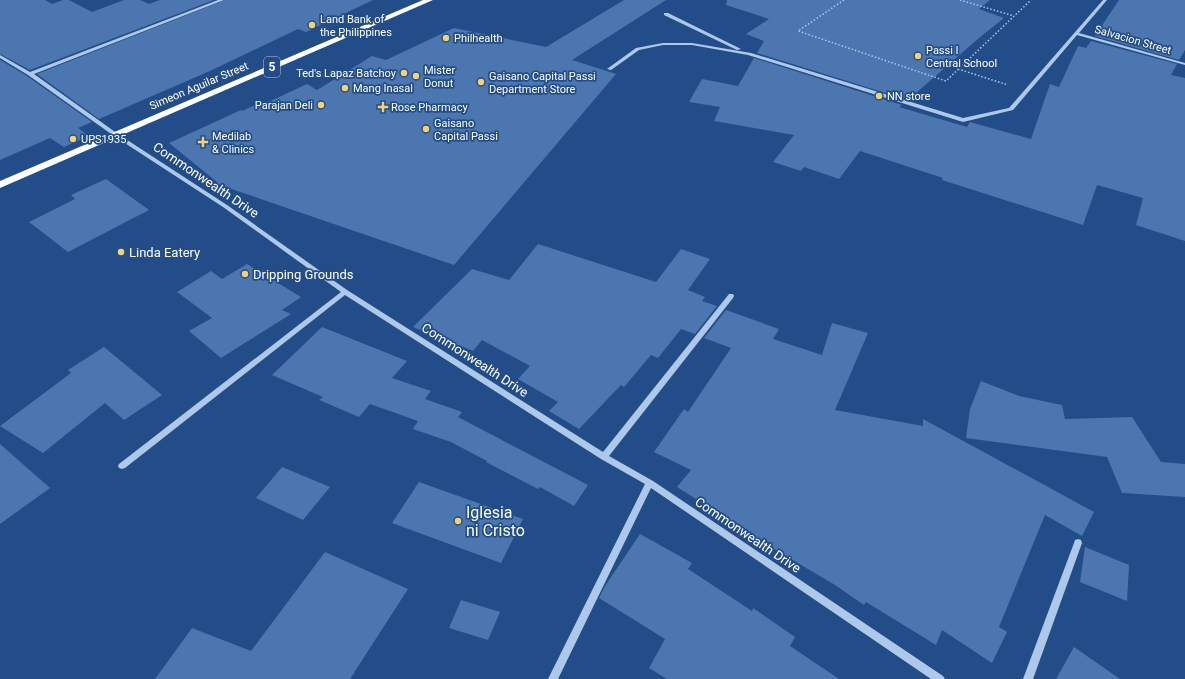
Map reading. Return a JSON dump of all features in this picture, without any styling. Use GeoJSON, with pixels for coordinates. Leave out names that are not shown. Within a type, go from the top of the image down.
{"type":"FeatureCollection","features":[{"type":"Feature","properties":{"kind":"highway","name":"Simeon Aguilar Street"},"geometry":{"type":"LineString","coordinates":[[0,185],[429,0]]}},
{"type":"Feature","properties":{"kind":"street"},"geometry":{"type":"LineString","coordinates":[[30,74],[222,0]]}},
{"type":"Feature","properties":{"kind":"street"},"geometry":{"type":"LineString","coordinates":[[609,69],[638,49],[663,44],[692,44],[748,54],[963,120],[1011,109],[1105,0]]}},
{"type":"Feature","properties":{"kind":"street"},"geometry":{"type":"LineString","coordinates":[[666,14],[748,54]]}},
{"type":"Feature","properties":{"kind":"street","name":"Salvacion Street"},"geometry":{"type":"LineString","coordinates":[[1076,33],[1185,64]]}},
{"type":"Feature","properties":{"kind":"street","name":"Commonwealth Drive"},"geometry":{"type":"LineString","coordinates":[[0,56],[30,74],[116,135],[225,206],[345,292],[604,457],[650,483],[940,679]]}},
{"type":"Feature","properties":{"kind":"street"},"geometry":{"type":"LineString","coordinates":[[122,466],[345,292]]}},
{"type":"Feature","properties":{"kind":"street"},"geometry":{"type":"LineString","coordinates":[[604,457],[731,296]]}},
{"type":"Feature","properties":{"kind":"street"},"geometry":{"type":"LineString","coordinates":[[553,679],[650,483]]}},
{"type":"Feature","properties":{"kind":"street"},"geometry":{"type":"LineString","coordinates":[[1028,679],[1078,544]]}},
{"type":"Feature","properties":{"kind":"path"},"geometry":{"type":"LineString","coordinates":[[844,0],[798,31],[946,81],[1032,0]]}},
{"type":"Feature","properties":{"kind":"path"},"geometry":{"type":"LineString","coordinates":[[960,0],[1014,16]]}},
{"type":"Feature","properties":{"kind":"path"},"geometry":{"type":"LineString","coordinates":[[958,69],[1026,91]]}},
{"type":"Feature","properties":{"kind":"building"},"geometry":{"type":"Polygon","coordinates":[[[0,0],[45,0],[52,4],[63,0],[69,0],[92,12],[124,0],[140,0],[149,4],[160,0],[214,0],[30,70],[0,54],[0,0]]]}},
{"type":"Feature","properties":{"kind":"building"},"geometry":{"type":"Polygon","coordinates":[[[225,0],[373,0],[306,32],[298,29],[210,71],[99,119],[37,74],[225,0]]]}},
{"type":"Feature","properties":{"kind":"building","name":"Gaisano Capital Passi"},"geometry":{"type":"Polygon","coordinates":[[[624,0],[666,0],[572,60],[616,74],[454,265],[217,184],[217,182],[169,143],[241,110],[242,111],[262,102],[264,104],[307,84],[317,90],[372,56],[386,60],[454,28],[546,47],[624,0]]]}},
{"type":"Feature","properties":{"kind":"building"},"geometry":{"type":"Polygon","coordinates":[[[727,0],[990,0],[979,9],[1004,18],[908,100],[757,53],[764,41],[746,34],[769,19],[726,5],[727,0]]]}},
{"type":"Feature","properties":{"kind":"building"},"geometry":{"type":"Polygon","coordinates":[[[1119,0],[1185,0],[1185,50],[1179,60],[1095,36],[1119,0]]]}},
{"type":"Feature","properties":{"kind":"building"},"geometry":{"type":"Polygon","coordinates":[[[1091,41],[1177,64],[1171,75],[1185,78],[1185,241],[1136,225],[1143,198],[1097,185],[1083,225],[942,180],[943,178],[860,151],[839,179],[804,167],[801,171],[773,162],[794,135],[714,121],[720,107],[689,102],[702,79],[738,86],[754,58],[902,105],[899,107],[967,127],[970,122],[1031,139],[1050,84],[1059,87],[1078,46],[1086,48],[1091,41]]]}},
{"type":"Feature","properties":{"kind":"building"},"geometry":{"type":"Polygon","coordinates":[[[0,60],[27,76],[92,122],[78,128],[89,136],[64,147],[50,138],[0,160],[0,60]]]}},
{"type":"Feature","properties":{"kind":"building"},"geometry":{"type":"Polygon","coordinates":[[[106,179],[149,210],[68,252],[29,222],[75,199],[71,195],[106,179]]]}},
{"type":"Feature","properties":{"kind":"building"},"geometry":{"type":"Polygon","coordinates":[[[538,244],[656,282],[681,249],[710,259],[688,290],[705,297],[702,301],[717,306],[695,334],[681,329],[658,358],[651,355],[624,387],[621,385],[579,429],[549,411],[558,402],[518,379],[530,366],[482,340],[473,351],[413,327],[472,269],[509,280],[538,244]]]}},
{"type":"Feature","properties":{"kind":"building"},"geometry":{"type":"Polygon","coordinates":[[[247,264],[301,297],[282,310],[291,314],[221,358],[189,331],[212,318],[177,292],[211,271],[222,279],[247,264]]]}},
{"type":"Feature","properties":{"kind":"building"},"geometry":{"type":"Polygon","coordinates":[[[726,310],[779,329],[773,339],[822,355],[832,323],[868,333],[835,410],[923,426],[923,419],[1094,512],[1082,536],[1045,515],[999,627],[1007,632],[992,663],[942,630],[936,645],[866,602],[864,605],[835,585],[712,512],[713,511],[704,504],[677,487],[691,470],[654,452],[684,409],[688,412],[731,348],[704,338],[726,310]]]}},
{"type":"Feature","properties":{"kind":"building"},"geometry":{"type":"Polygon","coordinates":[[[322,327],[407,361],[392,378],[431,391],[425,399],[462,412],[458,417],[588,485],[574,506],[540,487],[538,489],[486,462],[487,461],[451,442],[413,429],[418,421],[370,404],[359,417],[319,400],[323,397],[272,375],[322,327]]]}},
{"type":"Feature","properties":{"kind":"building"},"geometry":{"type":"Polygon","coordinates":[[[104,347],[162,395],[124,420],[105,403],[43,453],[0,426],[71,373],[68,370],[104,347]]]}},
{"type":"Feature","properties":{"kind":"building"},"geometry":{"type":"Polygon","coordinates":[[[981,381],[1019,396],[1062,405],[1065,419],[1132,417],[1161,462],[1185,464],[1185,497],[1122,493],[1107,457],[966,438],[970,409],[981,381]]]}},
{"type":"Feature","properties":{"kind":"building"},"geometry":{"type":"Polygon","coordinates":[[[0,444],[50,488],[0,524],[0,444]]]}},
{"type":"Feature","properties":{"kind":"building"},"geometry":{"type":"Polygon","coordinates":[[[282,467],[330,487],[303,520],[256,498],[282,467]]]}},
{"type":"Feature","properties":{"kind":"building","name":"Iglesia ni Cristo"},"geometry":{"type":"Polygon","coordinates":[[[419,482],[523,519],[501,563],[392,523],[419,482]]]}},
{"type":"Feature","properties":{"kind":"building"},"geometry":{"type":"Polygon","coordinates":[[[640,534],[692,563],[688,569],[752,611],[753,608],[795,637],[790,646],[839,679],[667,679],[649,668],[665,639],[599,598],[605,586],[640,534]]]}},
{"type":"Feature","properties":{"kind":"building"},"geometry":{"type":"Polygon","coordinates":[[[1085,547],[1129,565],[1127,601],[1080,582],[1085,547]]]}},
{"type":"Feature","properties":{"kind":"building"},"geometry":{"type":"Polygon","coordinates":[[[325,552],[408,589],[350,679],[155,679],[192,628],[251,651],[325,552]]]}},
{"type":"Feature","properties":{"kind":"building"},"geometry":{"type":"Polygon","coordinates":[[[461,600],[500,612],[488,640],[449,628],[461,600]]]}},
{"type":"Feature","properties":{"kind":"building"},"geometry":{"type":"Polygon","coordinates":[[[1074,647],[1120,679],[1056,679],[1074,647]]]}},
{"type":"Feature","properties":{"kind":"place","name":"Land Bank of the Philippines"},"geometry":{"type":"Point","coordinates":[312,25]}},
{"type":"Feature","properties":{"kind":"place","name":"Philhealth"},"geometry":{"type":"Point","coordinates":[446,38]}},
{"type":"Feature","properties":{"kind":"place","name":"Passi I Central School"},"geometry":{"type":"Point","coordinates":[918,56]}},
{"type":"Feature","properties":{"kind":"place","name":"Ted's Lapaz Batchoy"},"geometry":{"type":"Point","coordinates":[404,73]}},
{"type":"Feature","properties":{"kind":"place","name":"Mister Donut"},"geometry":{"type":"Point","coordinates":[416,76]}},
{"type":"Feature","properties":{"kind":"place","name":"Gaisano Capital Passi Department Store"},"geometry":{"type":"Point","coordinates":[481,82]}},
{"type":"Feature","properties":{"kind":"place","name":"Mang Inasal"},"geometry":{"type":"Point","coordinates":[345,88]}},
{"type":"Feature","properties":{"kind":"place","name":"NN store"},"geometry":{"type":"Point","coordinates":[879,96]}},
{"type":"Feature","properties":{"kind":"place","name":"Parajan Deli"},"geometry":{"type":"Point","coordinates":[321,105]}},
{"type":"Feature","properties":{"kind":"place","name":"Rose Pharmacy"},"geometry":{"type":"Point","coordinates":[383,107]}},
{"type":"Feature","properties":{"kind":"place","name":"Gaisano Capital Passi"},"geometry":{"type":"Point","coordinates":[426,129]}},
{"type":"Feature","properties":{"kind":"place","name":"UPS1935"},"geometry":{"type":"Point","coordinates":[73,139]}},
{"type":"Feature","properties":{"kind":"place","name":"Medilab & Clinics"},"geometry":{"type":"Point","coordinates":[203,142]}},
{"type":"Feature","properties":{"kind":"place","name":"Linda Eatery"},"geometry":{"type":"Point","coordinates":[121,252]}},
{"type":"Feature","properties":{"kind":"place","name":"Dripping Grounds"},"geometry":{"type":"Point","coordinates":[245,274]}},
{"type":"Feature","properties":{"kind":"place","name":"Iglesia ni Cristo"},"geometry":{"type":"Point","coordinates":[458,521]}}]}
